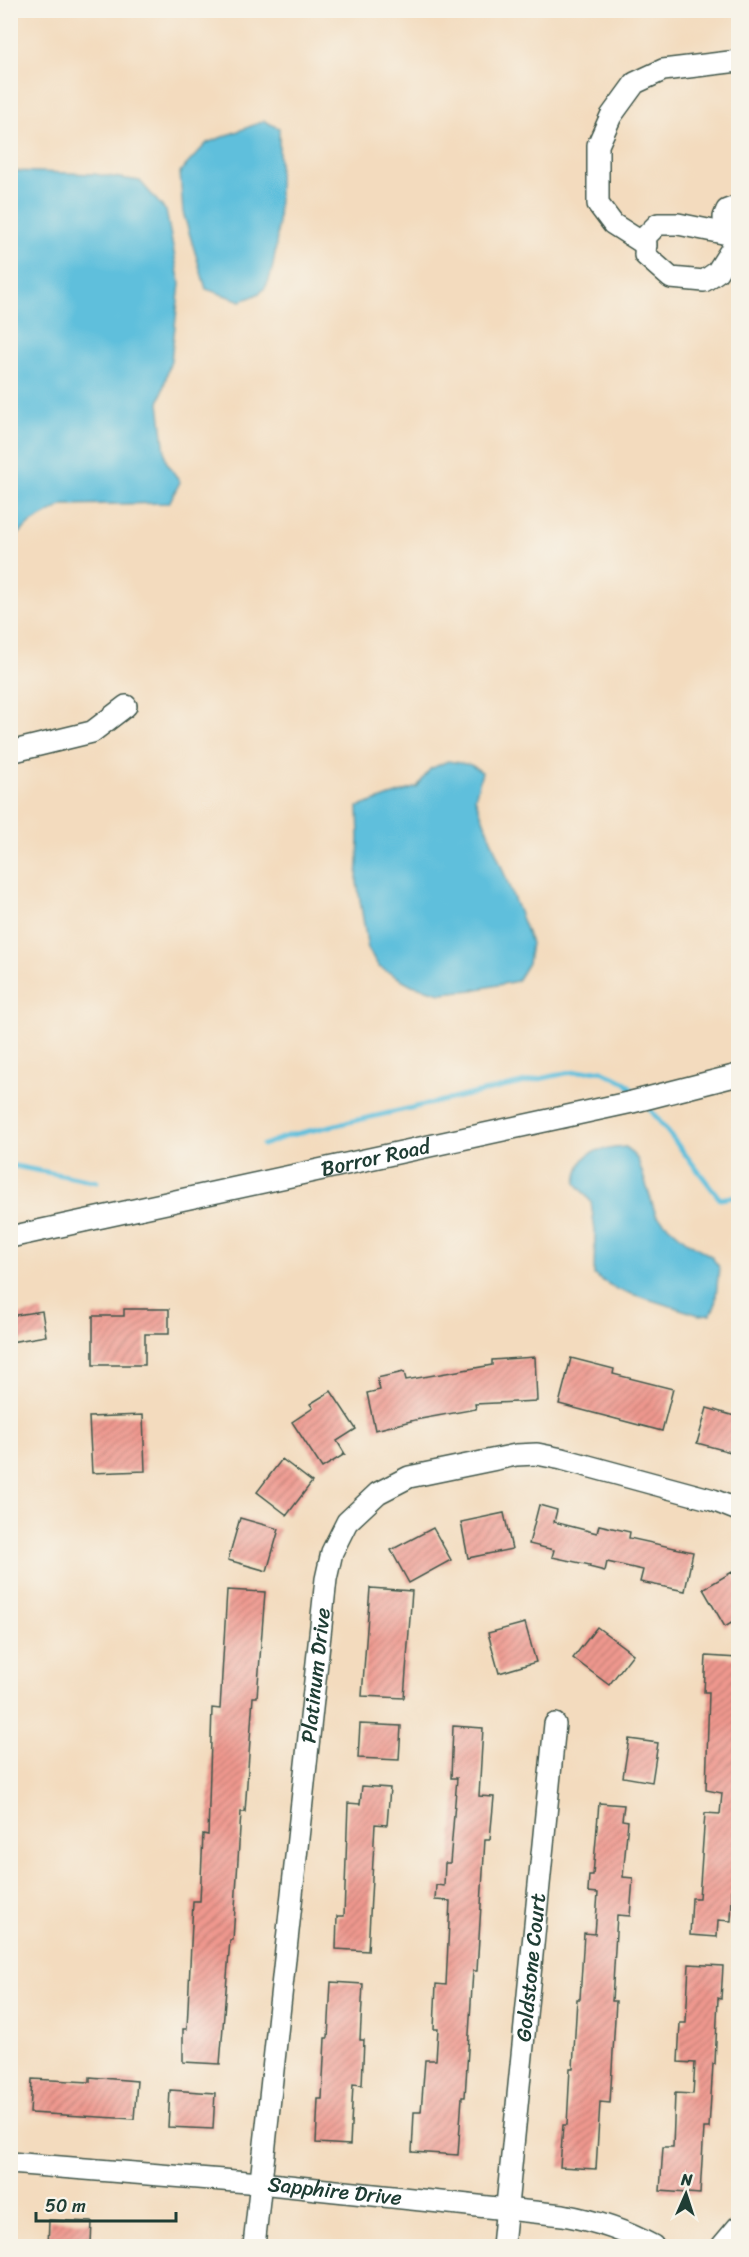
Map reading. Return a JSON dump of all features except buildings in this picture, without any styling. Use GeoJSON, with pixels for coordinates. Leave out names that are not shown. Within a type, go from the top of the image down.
{"type":"FeatureCollection","features":[{"type":"Feature","properties":{"kind":"street"},"geometry":{"type":"LineString","coordinates":[[646,245],[612,224],[598,204],[598,145],[611,116],[635,83],[663,70],[738,61]]}},
{"type":"Feature","properties":{"kind":"street"},"geometry":{"type":"LineString","coordinates":[[734,236],[724,217],[727,210],[738,206]]}},
{"type":"Feature","properties":{"kind":"street"},"geometry":{"type":"LineString","coordinates":[[658,224],[678,224],[734,236],[717,272],[704,281],[671,278],[645,255],[646,236],[658,224]]}},
{"type":"Feature","properties":{"kind":"street"},"geometry":{"type":"LineString","coordinates":[[10,752],[92,732],[126,706]]}},
{"type":"Feature","properties":{"kind":"street","name":"Borror Road"},"geometry":{"type":"LineString","coordinates":[[10,1237],[641,1100],[738,1075]]}},
{"type":"Feature","properties":{"kind":"street","name":"Platinum Drive"},"geometry":{"type":"LineString","coordinates":[[254,2247],[326,1579],[332,1552],[347,1522],[378,1493],[409,1477],[516,1455],[537,1454],[621,1474],[713,1500],[738,1510]]}},
{"type":"Feature","properties":{"kind":"street","name":"Goldstone Court"},"geometry":{"type":"LineString","coordinates":[[502,2247],[555,1724]]}},
{"type":"Feature","properties":{"kind":"street","name":"Sapphire Drive"},"geometry":{"type":"LineString","coordinates":[[10,2163],[260,2183],[506,2208],[600,2222],[634,2236],[653,2247]]}},
{"type":"Feature","properties":{"kind":"street"},"geometry":{"type":"LineString","coordinates":[[722,2247],[738,2227]]}},
{"type":"Feature","properties":{"kind":"water"},"geometry":{"type":"Polygon","coordinates":[[[264,121],[279,128],[277,240],[269,280],[260,293],[241,301],[206,289],[183,212],[180,172],[207,143],[264,121]]]}},
{"type":"Feature","properties":{"kind":"water"},"geometry":{"type":"Polygon","coordinates":[[[11,171],[94,174],[140,181],[166,211],[180,284],[171,360],[159,403],[166,461],[180,482],[169,503],[63,505],[29,524],[11,542],[10,393],[14,355],[10,303],[11,171]]]}},
{"type":"Feature","properties":{"kind":"water"},"geometry":{"type":"Polygon","coordinates":[[[448,761],[471,765],[482,772],[475,798],[531,943],[528,963],[517,981],[473,990],[441,993],[412,985],[379,967],[368,949],[357,882],[358,807],[417,787],[430,769],[448,761]]]}},
{"type":"Feature","properties":{"kind":"water"},"geometry":{"type":"Polygon","coordinates":[[[626,1147],[638,1160],[656,1215],[686,1241],[711,1256],[719,1267],[715,1306],[710,1314],[699,1315],[616,1289],[594,1275],[595,1231],[591,1202],[576,1183],[578,1172],[581,1163],[591,1153],[626,1147]]]}},
{"type":"Feature","properties":{"kind":"waterway"},"geometry":{"type":"LineString","coordinates":[[263,1145],[287,1136],[566,1073],[600,1070],[626,1083],[637,1095]]}},
{"type":"Feature","properties":{"kind":"waterway"},"geometry":{"type":"LineString","coordinates":[[646,1104],[720,1199],[738,1196]]}},
{"type":"Feature","properties":{"kind":"waterway"},"geometry":{"type":"LineString","coordinates":[[10,1165],[97,1182]]}}]}
